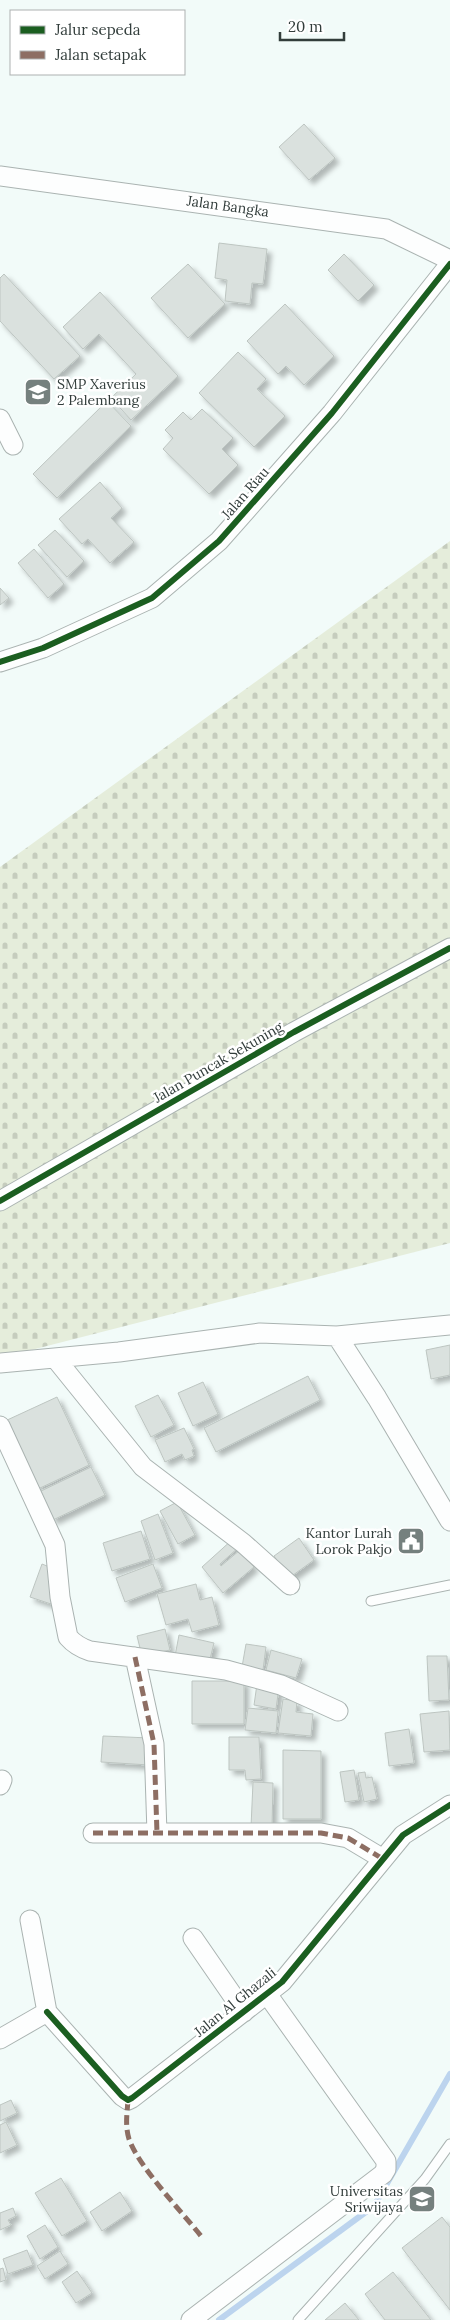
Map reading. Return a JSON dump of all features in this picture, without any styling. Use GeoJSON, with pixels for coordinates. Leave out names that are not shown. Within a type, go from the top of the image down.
{"type":"FeatureCollection","features":[{"type":"Feature","properties":{"kind":"street","name":"Jalan Bangka"},"geometry":{"type":"LineString","coordinates":[[0,176],[386,229],[450,262]]}},
{"type":"Feature","properties":{"kind":"street","name":"Jalan Riau"},"geometry":{"type":"LineString","coordinates":[[0,662],[43,648],[152,598],[219,541],[332,413],[450,262]]}},
{"type":"Feature","properties":{"kind":"street"},"geometry":{"type":"LineString","coordinates":[[0,419],[13,445]]}},
{"type":"Feature","properties":{"kind":"street","name":"Jalan Puncak Sekuning"},"geometry":{"type":"LineString","coordinates":[[0,1201],[294,1032],[450,948]]}},
{"type":"Feature","properties":{"kind":"street"},"geometry":{"type":"LineString","coordinates":[[0,1363],[260,1333],[337,1336],[450,1325]]}},
{"type":"Feature","properties":{"kind":"street"},"geometry":{"type":"LineString","coordinates":[[337,1336],[378,1398],[450,1521]]}},
{"type":"Feature","properties":{"kind":"street"},"geometry":{"type":"LineString","coordinates":[[55,1358],[143,1466],[243,1543],[290,1585]]}},
{"type":"Feature","properties":{"kind":"street"},"geometry":{"type":"LineString","coordinates":[[0,1426],[55,1545],[60,1597],[68,1637],[82,1649],[226,1670],[281,1685],[338,1711]]}},
{"type":"Feature","properties":{"kind":"street"},"geometry":{"type":"LineString","coordinates":[[135,1657],[154,1744],[157,1832]]}},
{"type":"Feature","properties":{"kind":"street","name":"Jalan Al Ghazali"},"geometry":{"type":"LineString","coordinates":[[47,2012],[122,2096],[128,2100],[282,1982],[403,1835],[450,1805]]}},
{"type":"Feature","properties":{"kind":"street"},"geometry":{"type":"LineString","coordinates":[[93,1833],[321,1833],[348,1838],[383,1859]]}},
{"type":"Feature","properties":{"kind":"street"},"geometry":{"type":"LineString","coordinates":[[0,2039],[47,2012],[30,1920]]}},
{"type":"Feature","properties":{"kind":"street"},"geometry":{"type":"LineString","coordinates":[[192,1938],[244,2012]]}},
{"type":"Feature","properties":{"kind":"street"},"geometry":{"type":"LineString","coordinates":[[191,2320],[383,2174],[386,2168],[386,2162],[266,1994]]}},
{"type":"Feature","properties":{"kind":"lane"},"geometry":{"type":"LineString","coordinates":[[371,1601],[450,1585]]}},
{"type":"Feature","properties":{"kind":"lane"},"geometry":{"type":"LineString","coordinates":[[298,2320],[424,2179],[450,2144]]}},
{"type":"Feature","properties":{"kind":"green space"},"geometry":{"type":"Polygon","coordinates":[[[450,541],[450,1243],[0,1358],[0,867],[450,541]]]}},
{"type":"Feature","properties":{"kind":"building"},"geometry":{"type":"Polygon","coordinates":[[[304,124],[335,158],[309,180],[279,147],[304,124]]]}},
{"type":"Feature","properties":{"kind":"building"},"geometry":{"type":"Polygon","coordinates":[[[219,243],[267,249],[263,284],[252,283],[250,304],[225,301],[227,280],[215,278],[219,243]]]}},
{"type":"Feature","properties":{"kind":"building"},"geometry":{"type":"Polygon","coordinates":[[[344,254],[374,285],[358,301],[328,270],[344,254]]]}},
{"type":"Feature","properties":{"kind":"building"},"geometry":{"type":"Polygon","coordinates":[[[188,264],[225,304],[188,338],[151,298],[188,264]]]}},
{"type":"Feature","properties":{"kind":"building"},"geometry":{"type":"Polygon","coordinates":[[[4,274],[80,356],[54,379],[0,321],[0,278],[4,274]]]}},
{"type":"Feature","properties":{"kind":"building"},"geometry":{"type":"Polygon","coordinates":[[[100,292],[178,376],[131,420],[111,398],[136,374],[99,334],[83,349],[63,327],[100,292]]]}},
{"type":"Feature","properties":{"kind":"building"},"geometry":{"type":"Polygon","coordinates":[[[285,304],[334,356],[304,385],[286,366],[278,374],[247,341],[285,304]]]}},
{"type":"Feature","properties":{"kind":"building"},"geometry":{"type":"Polygon","coordinates":[[[238,352],[266,379],[257,389],[285,416],[254,447],[199,393],[238,352]]]}},
{"type":"Feature","properties":{"kind":"building"},"geometry":{"type":"Polygon","coordinates":[[[107,401],[131,426],[57,498],[33,474],[107,401]]]}},
{"type":"Feature","properties":{"kind":"building"},"geometry":{"type":"Polygon","coordinates":[[[202,409],[233,438],[222,449],[238,465],[209,494],[163,449],[173,438],[165,430],[183,412],[191,420],[202,409]]]}},
{"type":"Feature","properties":{"kind":"building"},"geometry":{"type":"Polygon","coordinates":[[[100,482],[122,508],[111,518],[134,542],[110,563],[88,539],[82,544],[59,519],[100,482]]]}},
{"type":"Feature","properties":{"kind":"building"},"geometry":{"type":"Polygon","coordinates":[[[55,530],[84,561],[67,577],[38,545],[55,530]]]}},
{"type":"Feature","properties":{"kind":"building"},"geometry":{"type":"Polygon","coordinates":[[[34,549],[64,584],[48,598],[18,563],[34,549]]]}},
{"type":"Feature","properties":{"kind":"building"},"geometry":{"type":"Polygon","coordinates":[[[0,588],[9,598],[0,605],[0,588]]]}},
{"type":"Feature","properties":{"kind":"building"},"geometry":{"type":"Polygon","coordinates":[[[450,1345],[450,1375],[431,1379],[426,1350],[450,1345]]]}},
{"type":"Feature","properties":{"kind":"building"},"geometry":{"type":"Polygon","coordinates":[[[308,1376],[320,1400],[216,1452],[204,1428],[308,1376]]]}},
{"type":"Feature","properties":{"kind":"building"},"geometry":{"type":"Polygon","coordinates":[[[203,1382],[218,1414],[193,1426],[178,1393],[203,1382]]]}},
{"type":"Feature","properties":{"kind":"building"},"geometry":{"type":"Polygon","coordinates":[[[158,1395],[174,1425],[151,1437],[135,1406],[158,1395]]]}},
{"type":"Feature","properties":{"kind":"building"},"geometry":{"type":"Polygon","coordinates":[[[57,1397],[89,1465],[38,1489],[5,1421],[57,1397]]]}},
{"type":"Feature","properties":{"kind":"building"},"geometry":{"type":"Polygon","coordinates":[[[184,1428],[194,1449],[192,1450],[194,1456],[185,1460],[182,1454],[165,1462],[155,1440],[184,1428]]]}},
{"type":"Feature","properties":{"kind":"building"},"geometry":{"type":"Polygon","coordinates":[[[91,1467],[105,1495],[53,1520],[39,1492],[91,1467]]]}},
{"type":"Feature","properties":{"kind":"building"},"geometry":{"type":"Polygon","coordinates":[[[177,1502],[195,1535],[178,1544],[160,1511],[177,1502]]]}},
{"type":"Feature","properties":{"kind":"building"},"geometry":{"type":"Polygon","coordinates":[[[158,1514],[173,1553],[155,1560],[141,1521],[158,1514]]]}},
{"type":"Feature","properties":{"kind":"building"},"geometry":{"type":"Polygon","coordinates":[[[141,1531],[150,1559],[112,1571],[103,1543],[141,1531]]]}},
{"type":"Feature","properties":{"kind":"building"},"geometry":{"type":"Polygon","coordinates":[[[299,1538],[314,1560],[289,1578],[274,1556],[299,1538]]]}},
{"type":"Feature","properties":{"kind":"building"},"geometry":{"type":"Polygon","coordinates":[[[233,1539],[239,1547],[220,1564],[221,1566],[240,1550],[254,1567],[223,1593],[202,1567],[233,1539]]]}},
{"type":"Feature","properties":{"kind":"building"},"geometry":{"type":"Polygon","coordinates":[[[42,1564],[57,1570],[56,1590],[51,1604],[30,1597],[42,1564]]]}},
{"type":"Feature","properties":{"kind":"building"},"geometry":{"type":"Polygon","coordinates":[[[153,1564],[162,1588],[125,1602],[116,1578],[153,1564]]]}},
{"type":"Feature","properties":{"kind":"building"},"geometry":{"type":"Polygon","coordinates":[[[196,1584],[200,1600],[212,1597],[219,1625],[192,1632],[188,1619],[166,1625],[157,1594],[196,1584]]]}},
{"type":"Feature","properties":{"kind":"building"},"geometry":{"type":"Polygon","coordinates":[[[165,1629],[170,1650],[142,1656],[137,1636],[165,1629]]]}},
{"type":"Feature","properties":{"kind":"building"},"geometry":{"type":"Polygon","coordinates":[[[179,1635],[214,1643],[209,1663],[175,1656],[179,1635]]]}},
{"type":"Feature","properties":{"kind":"building"},"geometry":{"type":"Polygon","coordinates":[[[246,1644],[266,1647],[263,1670],[242,1667],[246,1644]]]}},
{"type":"Feature","properties":{"kind":"building"},"geometry":{"type":"Polygon","coordinates":[[[271,1650],[302,1659],[296,1678],[266,1670],[271,1650]]]}},
{"type":"Feature","properties":{"kind":"building"},"geometry":{"type":"Polygon","coordinates":[[[427,1656],[447,1656],[449,1700],[429,1701],[427,1656]]]}},
{"type":"Feature","properties":{"kind":"building"},"geometry":{"type":"Polygon","coordinates":[[[192,1681],[244,1681],[244,1724],[192,1724],[192,1681]]]}},
{"type":"Feature","properties":{"kind":"building"},"geometry":{"type":"Polygon","coordinates":[[[257,1684],[279,1687],[276,1709],[254,1705],[257,1684]]]}},
{"type":"Feature","properties":{"kind":"building"},"geometry":{"type":"Polygon","coordinates":[[[283,1699],[297,1701],[296,1712],[313,1714],[311,1736],[278,1733],[283,1699]]]}},
{"type":"Feature","properties":{"kind":"building"},"geometry":{"type":"Polygon","coordinates":[[[248,1708],[278,1711],[276,1733],[245,1730],[248,1708]]]}},
{"type":"Feature","properties":{"kind":"building"},"geometry":{"type":"Polygon","coordinates":[[[449,1711],[450,1750],[424,1752],[420,1714],[449,1711]]]}},
{"type":"Feature","properties":{"kind":"building"},"geometry":{"type":"Polygon","coordinates":[[[409,1729],[414,1763],[389,1766],[385,1733],[409,1729]]]}},
{"type":"Feature","properties":{"kind":"building"},"geometry":{"type":"Polygon","coordinates":[[[103,1736],[150,1738],[149,1765],[101,1762],[103,1736]]]}},
{"type":"Feature","properties":{"kind":"building"},"geometry":{"type":"Polygon","coordinates":[[[229,1737],[259,1737],[261,1779],[246,1780],[245,1770],[229,1770],[229,1737]]]}},
{"type":"Feature","properties":{"kind":"building"},"geometry":{"type":"Polygon","coordinates":[[[283,1750],[321,1751],[321,1819],[283,1819],[283,1750]]]}},
{"type":"Feature","properties":{"kind":"building"},"geometry":{"type":"Polygon","coordinates":[[[354,1770],[359,1800],[345,1802],[340,1772],[354,1770]]]}},
{"type":"Feature","properties":{"kind":"building"},"geometry":{"type":"Polygon","coordinates":[[[365,1772],[366,1778],[372,1777],[377,1799],[364,1802],[358,1773],[365,1772]]]}},
{"type":"Feature","properties":{"kind":"building"},"geometry":{"type":"Polygon","coordinates":[[[253,1782],[273,1783],[272,1828],[251,1827],[253,1782]]]}},
{"type":"Feature","properties":{"kind":"building"},"geometry":{"type":"Polygon","coordinates":[[[11,2100],[17,2113],[0,2121],[0,2105],[11,2100]]]}},
{"type":"Feature","properties":{"kind":"building"},"geometry":{"type":"Polygon","coordinates":[[[6,2122],[17,2145],[0,2153],[0,2125],[6,2122]]]}},
{"type":"Feature","properties":{"kind":"building"},"geometry":{"type":"Polygon","coordinates":[[[61,2178],[87,2221],[62,2236],[35,2193],[61,2178]]]}},
{"type":"Feature","properties":{"kind":"building"},"geometry":{"type":"Polygon","coordinates":[[[120,2192],[132,2211],[102,2231],[90,2212],[120,2192]]]}},
{"type":"Feature","properties":{"kind":"building"},"geometry":{"type":"Polygon","coordinates":[[[13,2208],[16,2216],[8,2220],[11,2225],[0,2230],[0,2213],[13,2208]]]}},
{"type":"Feature","properties":{"kind":"building"},"geometry":{"type":"Polygon","coordinates":[[[442,2217],[450,2227],[450,2310],[402,2248],[442,2217]]]}},
{"type":"Feature","properties":{"kind":"building"},"geometry":{"type":"Polygon","coordinates":[[[45,2225],[58,2247],[40,2259],[27,2236],[45,2225]]]}},
{"type":"Feature","properties":{"kind":"building"},"geometry":{"type":"Polygon","coordinates":[[[27,2250],[33,2265],[8,2274],[3,2259],[27,2250]]]}},
{"type":"Feature","properties":{"kind":"building"},"geometry":{"type":"Polygon","coordinates":[[[60,2251],[68,2264],[45,2279],[37,2266],[60,2251]]]}},
{"type":"Feature","properties":{"kind":"building"},"geometry":{"type":"Polygon","coordinates":[[[3,2268],[6,2280],[0,2282],[0,2269],[3,2268]]]}},
{"type":"Feature","properties":{"kind":"building"},"geometry":{"type":"Polygon","coordinates":[[[77,2271],[92,2293],[76,2303],[62,2282],[77,2271]]]}},
{"type":"Feature","properties":{"kind":"building"},"geometry":{"type":"Polygon","coordinates":[[[393,2272],[431,2320],[385,2320],[365,2294],[393,2272]]]}},
{"type":"Feature","properties":{"kind":"building"},"geometry":{"type":"Polygon","coordinates":[[[345,2303],[359,2320],[325,2320],[345,2303]]]}},
{"type":"Feature","properties":{"kind":"waterway"},"geometry":{"type":"LineString","coordinates":[[219,2320],[374,2206],[450,2074]]}},
{"type":"Feature","properties":{"kind":"marked path"},"geometry":{"type":"LineString","coordinates":[[135,1657],[154,1744],[157,1833]]}},
{"type":"Feature","properties":{"kind":"marked path"},"geometry":{"type":"LineString","coordinates":[[93,1833],[321,1833],[348,1838],[383,1859]]}},
{"type":"Feature","properties":{"kind":"marked path"},"geometry":{"type":"LineString","coordinates":[[128,2100],[127,2129],[134,2150],[161,2189],[201,2236]]}},
{"type":"Feature","properties":{"kind":"cycle path"},"geometry":{"type":"LineString","coordinates":[[0,662],[43,648],[152,598],[219,541],[332,413],[450,264]]}},
{"type":"Feature","properties":{"kind":"cycle path"},"geometry":{"type":"LineString","coordinates":[[0,1201],[294,1032],[450,948]]}},
{"type":"Feature","properties":{"kind":"cycle path"},"geometry":{"type":"LineString","coordinates":[[47,2012],[122,2096],[128,2100],[132,2098],[282,1982],[403,1835],[450,1805]]}},
{"type":"Feature","properties":{"kind":"place","name":"SMP Xaverius 2 Palembang"},"geometry":{"type":"Point","coordinates":[38,392]}},
{"type":"Feature","properties":{"kind":"place","name":"Kantor Lurah Lorok Pakjo"},"geometry":{"type":"Point","coordinates":[411,1541]}},
{"type":"Feature","properties":{"kind":"place","name":"Universitas Sriwijaya"},"geometry":{"type":"Point","coordinates":[422,2199]}}]}
